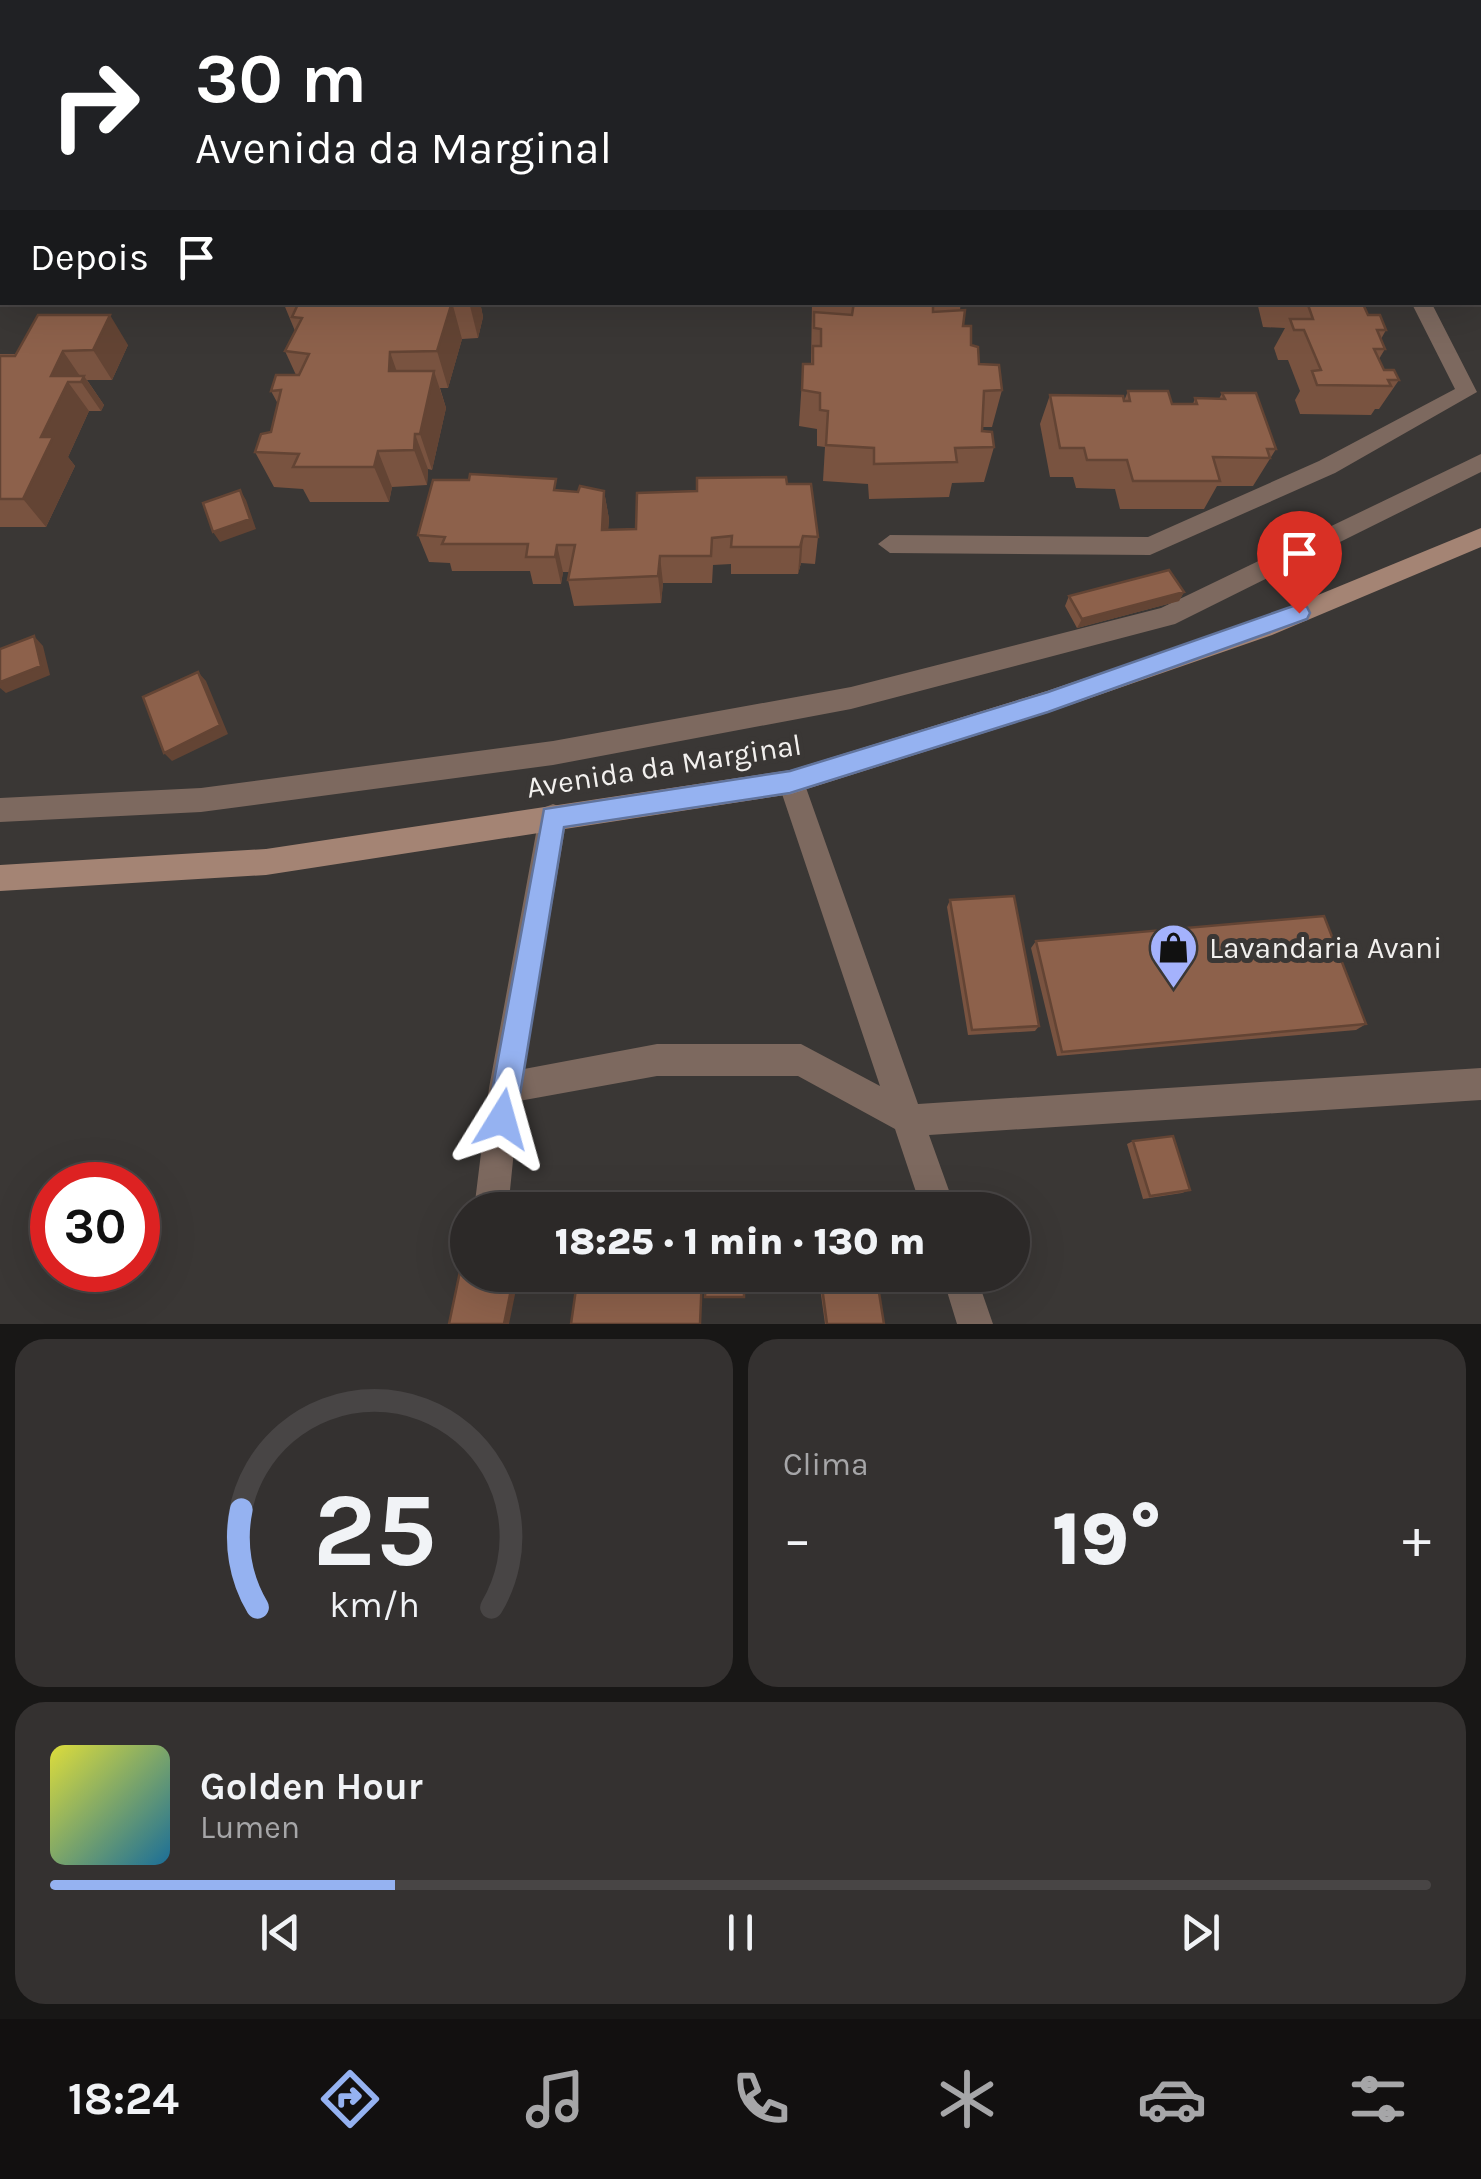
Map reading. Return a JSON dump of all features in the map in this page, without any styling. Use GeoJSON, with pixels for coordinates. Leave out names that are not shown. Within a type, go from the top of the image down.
{"type":"FeatureCollection","features":[{"type":"Feature","properties":{"kind":"main road","name":"Avenida da Marginal"},"geometry":{"type":"LineString","coordinates":[[0,878],[266,862],[790,782],[1048,702],[1263,628],[1481,537]]}},
{"type":"Feature","properties":{"kind":"street"},"geometry":{"type":"LineString","coordinates":[[890,544],[1150,546],[1327,468],[1467,392],[1423,305]]}},
{"type":"Feature","properties":{"kind":"street"},"geometry":{"type":"LineString","coordinates":[[0,810],[201,800],[553,753],[851,698],[1166,617],[1481,462]]}},
{"type":"Feature","properties":{"kind":"street"},"geometry":{"type":"LineString","coordinates":[[790,782],[933,1192]]}},
{"type":"Feature","properties":{"kind":"street"},"geometry":{"type":"LineString","coordinates":[[494,1192],[505,1088],[553,817]]}},
{"type":"Feature","properties":{"kind":"street"},"geometry":{"type":"LineString","coordinates":[[505,1088],[656,1060],[802,1060],[911,1120],[1481,1084]]}},
{"type":"Feature","properties":{"kind":"street"},"geometry":{"type":"LineString","coordinates":[[965,1292],[975,1324]]}},
{"type":"Feature","properties":{"kind":"building"},"geometry":{"type":"Polygon","coordinates":[[[298,305],[451,305],[437,351],[390,352],[389,371],[434,371],[414,450],[378,451],[374,467],[293,467],[299,454],[255,452],[261,434],[271,432],[281,390],[271,391],[276,375],[299,375],[309,354],[285,351],[302,318],[292,317],[298,305]]]}},
{"type":"Feature","properties":{"kind":"building"},"geometry":{"type":"Polygon","coordinates":[[[854,305],[933,305],[933,312],[965,310],[963,326],[971,326],[971,345],[978,347],[979,364],[999,365],[1002,390],[984,391],[982,431],[992,432],[994,447],[955,448],[957,462],[874,464],[874,448],[826,445],[828,411],[820,410],[820,393],[802,390],[803,364],[813,364],[813,346],[821,346],[821,329],[814,328],[814,312],[852,315],[854,305]]]}},
{"type":"Feature","properties":{"kind":"building"},"geometry":{"type":"Polygon","coordinates":[[[1308,305],[1363,305],[1368,315],[1380,315],[1386,330],[1377,330],[1385,349],[1374,349],[1384,370],[1394,370],[1399,380],[1388,380],[1391,386],[1317,385],[1312,371],[1321,370],[1304,330],[1294,330],[1290,319],[1313,319],[1308,305]]]}},
{"type":"Feature","properties":{"kind":"building"},"geometry":{"type":"Polygon","coordinates":[[[38,315],[110,315],[93,350],[63,351],[51,376],[84,376],[81,382],[68,382],[41,437],[53,437],[23,499],[0,499],[0,356],[15,356],[38,315]]]}},
{"type":"Feature","properties":{"kind":"building"},"geometry":{"type":"Polygon","coordinates":[[[1128,391],[1168,391],[1172,404],[1197,404],[1195,398],[1225,399],[1222,393],[1256,393],[1276,449],[1267,449],[1270,458],[1213,457],[1220,481],[1133,481],[1127,460],[1087,460],[1084,448],[1060,448],[1050,395],[1123,396],[1124,401],[1130,401],[1128,391]]]}},
{"type":"Feature","properties":{"kind":"building"},"geometry":{"type":"Polygon","coordinates":[[[470,474],[556,479],[554,490],[578,492],[580,486],[604,491],[602,530],[636,529],[637,493],[697,491],[697,478],[786,477],[787,484],[811,484],[818,537],[803,536],[800,547],[731,547],[732,536],[712,538],[711,556],[660,556],[658,576],[568,580],[575,545],[557,545],[555,557],[526,557],[528,544],[442,544],[445,537],[418,535],[433,480],[469,480],[470,474]]]}},
{"type":"Feature","properties":{"kind":"building"},"geometry":{"type":"Polygon","coordinates":[[[240,490],[250,519],[213,532],[203,503],[240,490]]]}},
{"type":"Feature","properties":{"kind":"building"},"geometry":{"type":"Polygon","coordinates":[[[1169,570],[1184,592],[1082,619],[1069,596],[1169,570]]]}},
{"type":"Feature","properties":{"kind":"building"},"geometry":{"type":"Polygon","coordinates":[[[34,636],[41,666],[0,682],[0,649],[34,636]]]}},
{"type":"Feature","properties":{"kind":"building"},"geometry":{"type":"Polygon","coordinates":[[[198,672],[220,725],[164,753],[143,697],[198,672]]]}},
{"type":"Feature","properties":{"kind":"building"},"geometry":{"type":"Polygon","coordinates":[[[1014,896],[1039,1026],[972,1030],[950,900],[1014,896]]]}},
{"type":"Feature","properties":{"kind":"building"},"geometry":{"type":"Polygon","coordinates":[[[1324,916],[1366,1024],[1062,1052],[1036,941],[1324,916]]]}},
{"type":"Feature","properties":{"kind":"building"},"geometry":{"type":"Polygon","coordinates":[[[1173,1136],[1190,1190],[1150,1196],[1133,1141],[1173,1136]]]}},
{"type":"Feature","properties":{"kind":"building"},"geometry":{"type":"Polygon","coordinates":[[[456,1292],[511,1292],[504,1324],[449,1324],[456,1292]]]}},
{"type":"Feature","properties":{"kind":"building"},"geometry":{"type":"Polygon","coordinates":[[[576,1292],[701,1292],[700,1324],[571,1324],[576,1292]]]}},
{"type":"Feature","properties":{"kind":"building"},"geometry":{"type":"Polygon","coordinates":[[[705,1292],[744,1292],[744,1297],[705,1297],[705,1292]]]}},
{"type":"Feature","properties":{"kind":"building"},"geometry":{"type":"Polygon","coordinates":[[[823,1292],[879,1292],[884,1324],[827,1324],[823,1292]]]}},
{"type":"Feature","properties":{"kind":"place","name":"Lavandaria Avani"},"geometry":{"type":"Point","coordinates":[1174,990]}},
{"type":"Feature","properties":{"kind":"route"},"geometry":{"type":"LineString","coordinates":[[502,1119],[553,817],[790,782],[1048,702],[1299,613]]}}]}
